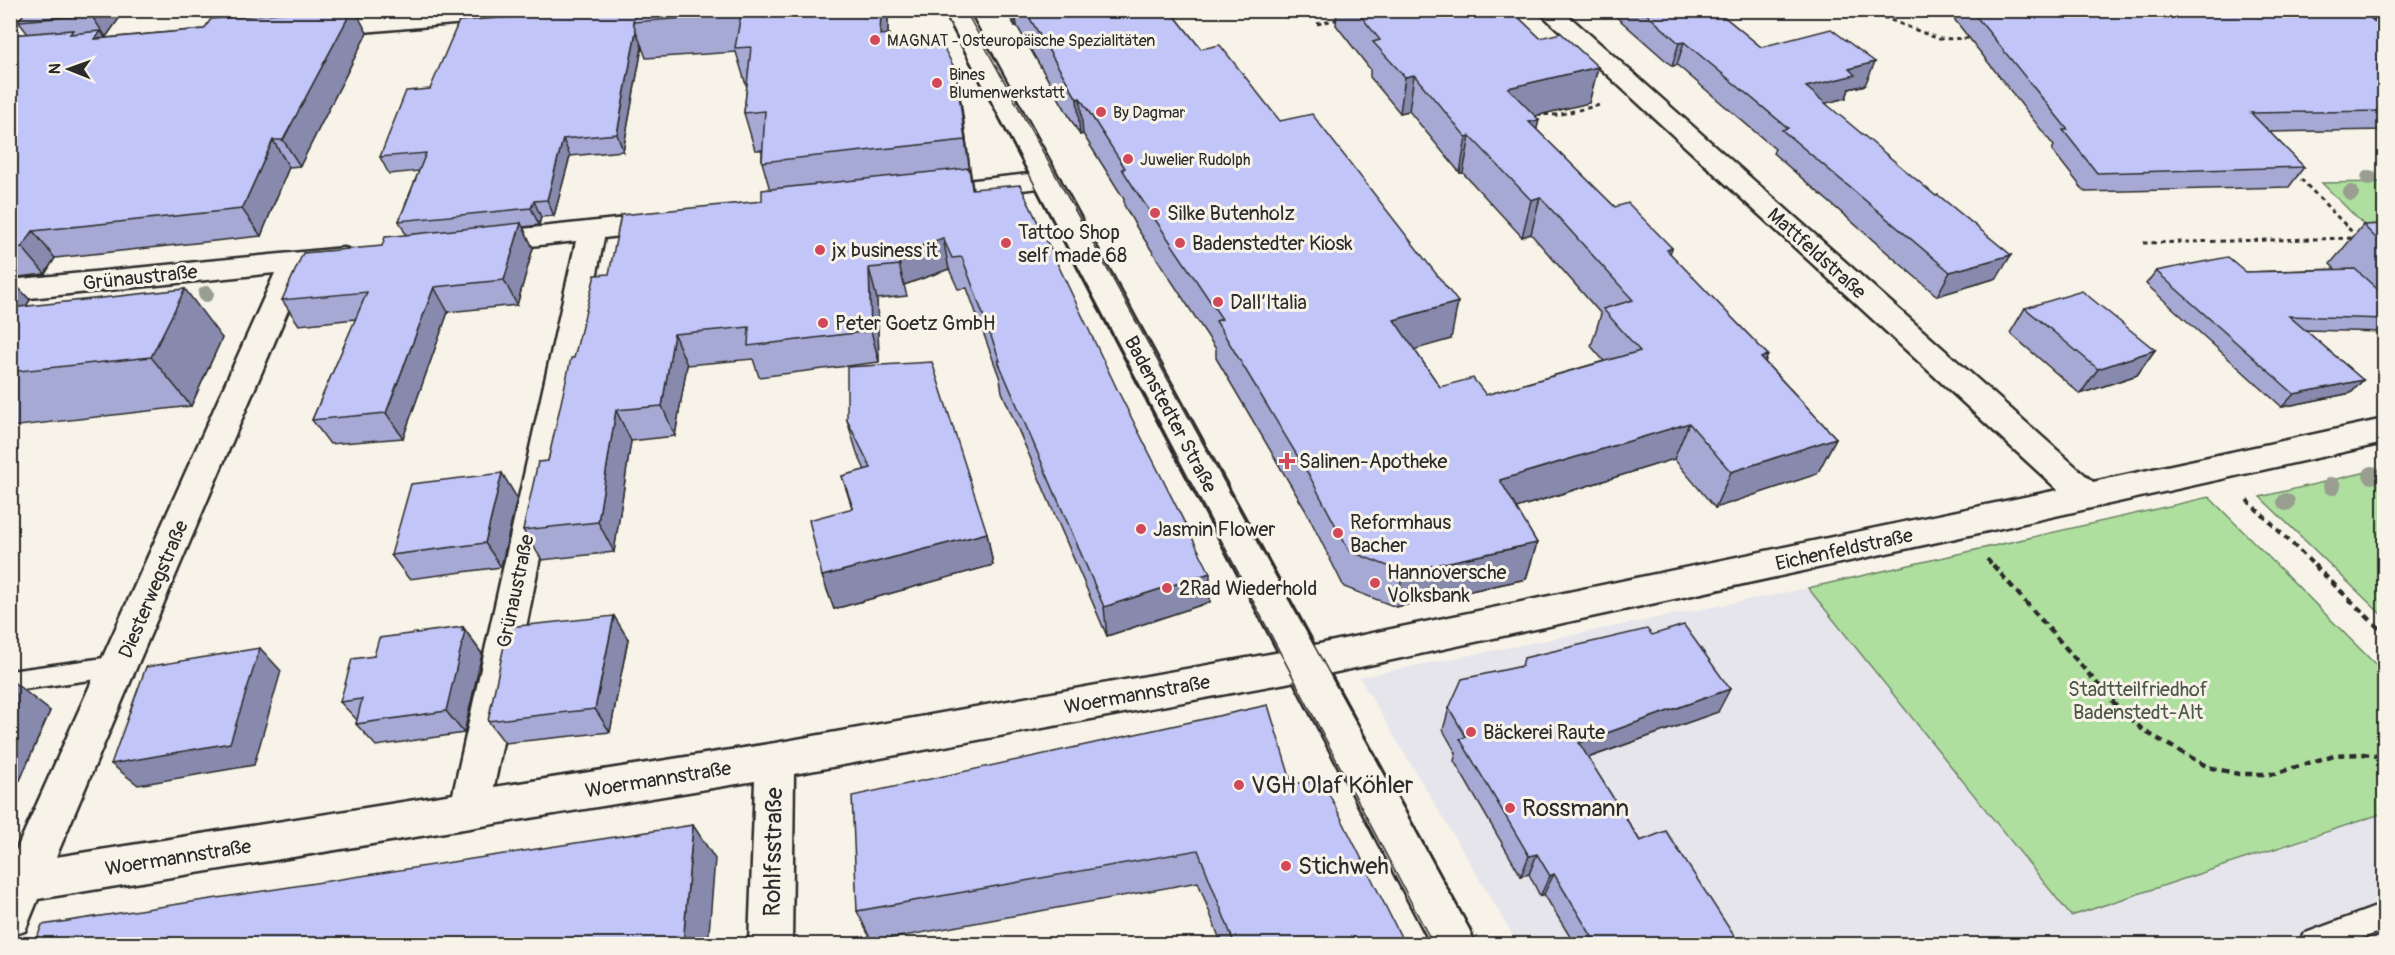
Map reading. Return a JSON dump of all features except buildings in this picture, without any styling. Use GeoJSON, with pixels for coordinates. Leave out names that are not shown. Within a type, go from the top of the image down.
{"type":"FeatureCollection","features":[{"type":"Feature","properties":{"kind":"street"},"geometry":{"type":"LineString","coordinates":[[296,30],[533,10]]}},
{"type":"Feature","properties":{"kind":"street","name":"Badenstedter Straße"},"geometry":{"type":"LineString","coordinates":[[955,10],[1454,945]]}},
{"type":"Feature","properties":{"kind":"street","name":"Mattfeldstraße"},"geometry":{"type":"LineString","coordinates":[[1548,10],[2086,496]]}},
{"type":"Feature","properties":{"kind":"street"},"geometry":{"type":"LineString","coordinates":[[2380,10],[2385,15]]}},
{"type":"Feature","properties":{"kind":"street"},"geometry":{"type":"LineString","coordinates":[[902,196],[1047,180]]}},
{"type":"Feature","properties":{"kind":"street"},"geometry":{"type":"LineString","coordinates":[[461,245],[687,220]]}},
{"type":"Feature","properties":{"kind":"street","name":"Grünaustraße"},"geometry":{"type":"LineString","coordinates":[[469,810],[592,231]]}},
{"type":"Feature","properties":{"kind":"street","name":"Grünaustraße"},"geometry":{"type":"LineString","coordinates":[[10,290],[366,255]]}},
{"type":"Feature","properties":{"kind":"street","name":"Diesterwegstraße"},"geometry":{"type":"LineString","coordinates":[[15,894],[119,666],[294,262]]}},
{"type":"Feature","properties":{"kind":"street","name":"Eichenfeldstraße"},"geometry":{"type":"LineString","coordinates":[[1304,663],[1956,525],[2385,431]]}},
{"type":"Feature","properties":{"kind":"street","name":"Woermannstraße"},"geometry":{"type":"LineString","coordinates":[[15,894],[469,810],[775,760],[1304,663]]}},
{"type":"Feature","properties":{"kind":"street","name":"Rohlfsstraße"},"geometry":{"type":"LineString","coordinates":[[771,945],[775,760]]}},
{"type":"Feature","properties":{"kind":"lane"},"geometry":{"type":"LineString","coordinates":[[10,681],[119,666]]}},
{"type":"Feature","properties":{"kind":"lane"},"geometry":{"type":"LineString","coordinates":[[2313,945],[2385,917]]}},
{"type":"Feature","properties":{"kind":"path"},"geometry":{"type":"LineString","coordinates":[[1878,10],[1883,17],[1939,39],[1974,38]]}},
{"type":"Feature","properties":{"kind":"path"},"geometry":{"type":"LineString","coordinates":[[1317,24],[1347,17]]}},
{"type":"Feature","properties":{"kind":"path"},"geometry":{"type":"LineString","coordinates":[[1535,114],[1557,116],[1642,95]]}},
{"type":"Feature","properties":{"kind":"path"},"geometry":{"type":"LineString","coordinates":[[2143,243],[2359,238],[2289,166]]}},
{"type":"Feature","properties":{"kind":"path"},"geometry":{"type":"LineString","coordinates":[[2214,468],[2385,633]]}},
{"type":"Feature","properties":{"kind":"path"},"geometry":{"type":"LineString","coordinates":[[1956,525],[2116,705],[2144,731],[2177,751],[2208,767],[2239,774],[2274,774],[2334,755],[2363,754],[2385,757]]}},
{"type":"Feature","properties":{"kind":"shaded area"},"geometry":{"type":"Polygon","coordinates":[[[1808,588],[2070,916],[2384,813],[2384,944],[1518,944],[1359,677],[1808,588]]]}},
{"type":"Feature","properties":{"kind":"green space"},"geometry":{"type":"Polygon","coordinates":[[[2384,182],[2384,240],[2370,231],[2322,183],[2384,182]]]}},
{"type":"Feature","properties":{"kind":"green space"},"geometry":{"type":"Polygon","coordinates":[[[2384,468],[2384,617],[2260,497],[2384,468]]]}},
{"type":"Feature","properties":{"kind":"green space","name":"Stadtteilfriedhof Badenstedt-Alt"},"geometry":{"type":"Polygon","coordinates":[[[2209,497],[2384,673],[2384,813],[2071,916],[1808,588],[2209,497]]]}},
{"type":"Feature","properties":{"kind":"tram line"},"geometry":{"type":"LineString","coordinates":[[943,10],[1433,944]]}},
{"type":"Feature","properties":{"kind":"tram line"},"geometry":{"type":"LineString","coordinates":[[965,10],[1478,944]]}},
{"type":"Feature","properties":{"kind":"place","name":"MAGNAT - Osteuropäische Spezialitäten"},"geometry":{"type":"Point","coordinates":[875,40]}},
{"type":"Feature","properties":{"kind":"place","name":"Bines Blumenwerkstatt"},"geometry":{"type":"Point","coordinates":[937,83]}},
{"type":"Feature","properties":{"kind":"place","name":"By Dagmar"},"geometry":{"type":"Point","coordinates":[1101,112]}},
{"type":"Feature","properties":{"kind":"place","name":"Juwelier Rudolph"},"geometry":{"type":"Point","coordinates":[1128,159]}},
{"type":"Feature","properties":{"kind":"place","name":"Silke Butenholz"},"geometry":{"type":"Point","coordinates":[1155,213]}},
{"type":"Feature","properties":{"kind":"place","name":"Tattoo Shop self made 68"},"geometry":{"type":"Point","coordinates":[1006,243]}},
{"type":"Feature","properties":{"kind":"place","name":"Badenstedter Kiosk"},"geometry":{"type":"Point","coordinates":[1180,243]}},
{"type":"Feature","properties":{"kind":"place","name":"jx business it"},"geometry":{"type":"Point","coordinates":[820,250]}},
{"type":"Feature","properties":{"kind":"place","name":"Dall’Italia"},"geometry":{"type":"Point","coordinates":[1218,302]}},
{"type":"Feature","properties":{"kind":"place","name":"Peter Goetz GmbH"},"geometry":{"type":"Point","coordinates":[823,323]}},
{"type":"Feature","properties":{"kind":"place","name":"Salinen-Apotheke"},"geometry":{"type":"Point","coordinates":[1287,461]}},
{"type":"Feature","properties":{"kind":"place","name":"Jasmin Flower"},"geometry":{"type":"Point","coordinates":[1141,529]}},
{"type":"Feature","properties":{"kind":"place","name":"Reformhaus Bacher"},"geometry":{"type":"Point","coordinates":[1338,533]}},
{"type":"Feature","properties":{"kind":"place","name":"Hannoversche Volksbank"},"geometry":{"type":"Point","coordinates":[1375,583]}},
{"type":"Feature","properties":{"kind":"place","name":"2Rad Wiederhold"},"geometry":{"type":"Point","coordinates":[1167,588]}},
{"type":"Feature","properties":{"kind":"place","name":"Bäckerei Raute"},"geometry":{"type":"Point","coordinates":[1471,732]}},
{"type":"Feature","properties":{"kind":"place","name":"VGH Olaf Köhler"},"geometry":{"type":"Point","coordinates":[1239,785]}},
{"type":"Feature","properties":{"kind":"place","name":"Rossmann"},"geometry":{"type":"Point","coordinates":[1510,808]}},
{"type":"Feature","properties":{"kind":"place","name":"Stichweh"},"geometry":{"type":"Point","coordinates":[1286,866]}}]}
